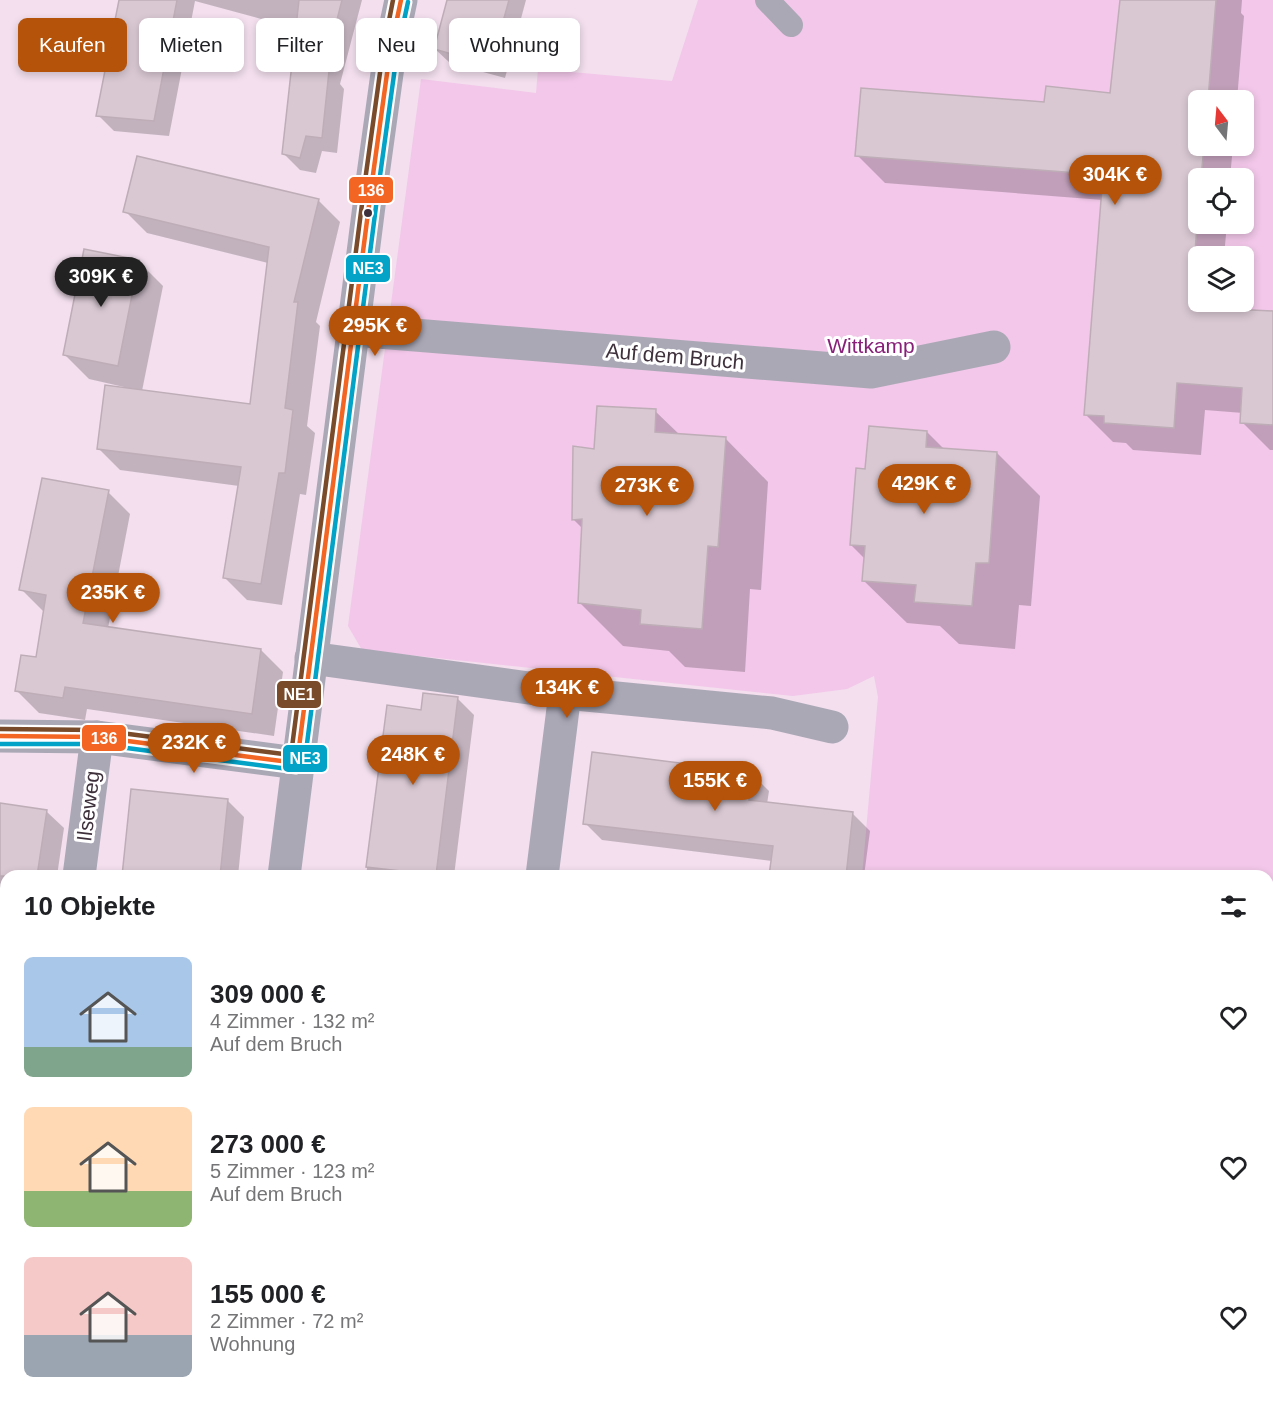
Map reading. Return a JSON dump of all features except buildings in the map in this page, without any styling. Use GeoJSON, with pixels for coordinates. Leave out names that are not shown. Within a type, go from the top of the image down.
{"type":"FeatureCollection","features":[{"type":"Feature","properties":{"kind":"street"},"geometry":{"type":"LineString","coordinates":[[285,870],[353,330],[390,52],[400,0]]}},
{"type":"Feature","properties":{"kind":"street","name":"Auf dem Bruch"},"geometry":{"type":"LineString","coordinates":[[353,330],[871,372],[994,347]]}},
{"type":"Feature","properties":{"kind":"street"},"geometry":{"type":"LineString","coordinates":[[311,658],[565,693],[772,713],[832,728]]}},
{"type":"Feature","properties":{"kind":"street"},"geometry":{"type":"LineString","coordinates":[[543,870],[565,693]]}},
{"type":"Feature","properties":{"kind":"street"},"geometry":{"type":"LineString","coordinates":[[0,736],[97,736],[297,763]]}},
{"type":"Feature","properties":{"kind":"street","name":"Ilseweg"},"geometry":{"type":"LineString","coordinates":[[80,870],[97,736]]}},
{"type":"Feature","properties":{"kind":"lane"},"geometry":{"type":"LineString","coordinates":[[766,0],[791,26]]}},
{"type":"Feature","properties":{"kind":"green space","name":"Wittkamp"},"geometry":{"type":"Polygon","coordinates":[[[698,0],[1273,0],[1273,870],[863,870],[878,697],[874,676],[847,689],[793,696],[362,650],[348,626],[421,79],[536,93],[538,72],[572,72],[672,81],[698,0]]]}},
{"type":"Feature","properties":{"kind":"transit line","name":"NE1"},"geometry":{"type":"LineString","coordinates":[[0,729],[98,730],[291,755],[365,181],[383,51],[393,0]]}},
{"type":"Feature","properties":{"kind":"transit line","name":"136"},"geometry":{"type":"LineString","coordinates":[[297,763],[372,182],[390,52],[401,0]]}},
{"type":"Feature","properties":{"kind":"transit line","name":"NE3"},"geometry":{"type":"LineString","coordinates":[[0,744],[96,744],[296,770],[304,767],[379,183],[397,53],[408,2]]}},
{"type":"Feature","properties":{"kind":"transit line","name":"136"},"geometry":{"type":"LineString","coordinates":[[0,736],[97,737],[297,763]]}}]}
